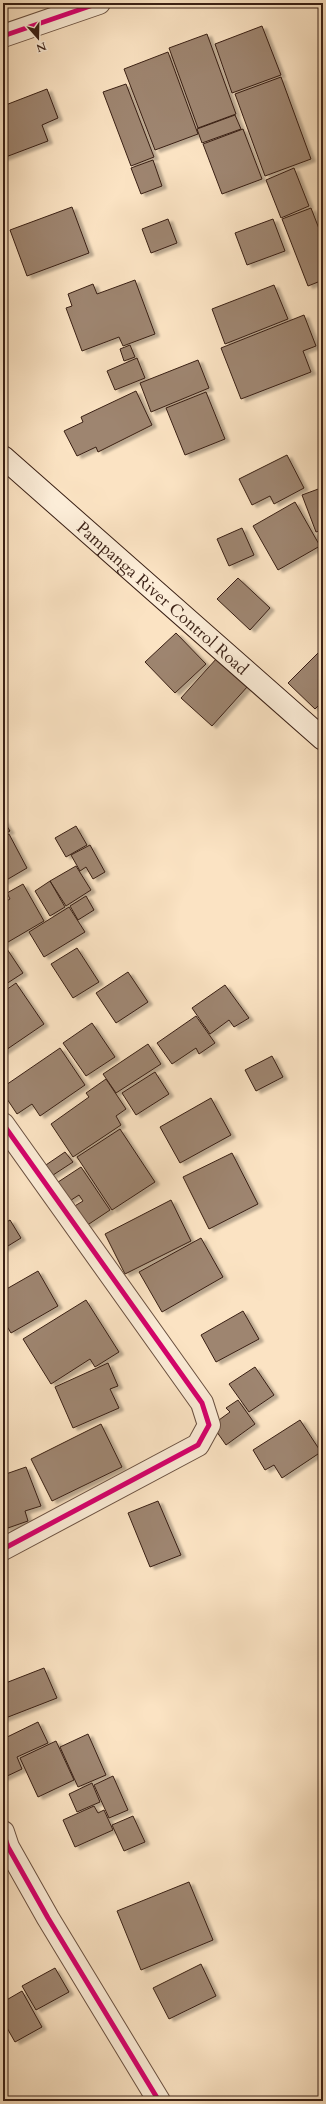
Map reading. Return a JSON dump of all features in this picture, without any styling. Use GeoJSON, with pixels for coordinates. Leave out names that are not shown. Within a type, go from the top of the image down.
{"type":"FeatureCollection","features":[{"type":"Feature","properties":{"kind":"street"},"geometry":{"type":"LineString","coordinates":[[3,36],[99,3]]}},
{"type":"Feature","properties":{"kind":"street","name":"Pampanga River Control Road"},"geometry":{"type":"LineString","coordinates":[[3,456],[323,739]]}},
{"type":"Feature","properties":{"kind":"street"},"geometry":{"type":"LineString","coordinates":[[3,1124],[202,1403],[209,1425],[198,1445],[3,1549]]}},
{"type":"Feature","properties":{"kind":"street"},"geometry":{"type":"LineString","coordinates":[[3,1832],[8,1847],[48,1918],[159,2101]]}},
{"type":"Feature","properties":{"kind":"building"},"geometry":{"type":"Polygon","coordinates":[[[262,26],[281,75],[232,93],[215,44],[262,26]]]}},
{"type":"Feature","properties":{"kind":"building"},"geometry":{"type":"Polygon","coordinates":[[[207,34],[236,114],[198,128],[169,48],[207,34]]]}},
{"type":"Feature","properties":{"kind":"building"},"geometry":{"type":"Polygon","coordinates":[[[168,52],[198,134],[155,150],[124,69],[168,52]]]}},
{"type":"Feature","properties":{"kind":"building"},"geometry":{"type":"Polygon","coordinates":[[[281,77],[311,159],[265,176],[235,94],[281,77]]]}},
{"type":"Feature","properties":{"kind":"building"},"geometry":{"type":"Polygon","coordinates":[[[126,84],[154,157],[131,166],[103,92],[126,84]]]}},
{"type":"Feature","properties":{"kind":"building"},"geometry":{"type":"Polygon","coordinates":[[[47,89],[58,118],[42,125],[48,141],[3,158],[3,106],[47,89]]]}},
{"type":"Feature","properties":{"kind":"building"},"geometry":{"type":"Polygon","coordinates":[[[235,115],[241,129],[202,143],[197,129],[235,115]]]}},
{"type":"Feature","properties":{"kind":"building"},"geometry":{"type":"Polygon","coordinates":[[[243,129],[262,179],[222,194],[203,144],[243,129]]]}},
{"type":"Feature","properties":{"kind":"building"},"geometry":{"type":"Polygon","coordinates":[[[153,160],[162,186],[141,194],[131,168],[153,160]]]}},
{"type":"Feature","properties":{"kind":"building"},"geometry":{"type":"Polygon","coordinates":[[[294,168],[309,206],[281,218],[266,180],[294,168]]]}},
{"type":"Feature","properties":{"kind":"building"},"geometry":{"type":"Polygon","coordinates":[[[72,207],[89,253],[27,276],[10,230],[72,207]]]}},
{"type":"Feature","properties":{"kind":"building"},"geometry":{"type":"Polygon","coordinates":[[[311,208],[323,239],[323,280],[308,286],[282,219],[311,208]]]}},
{"type":"Feature","properties":{"kind":"building"},"geometry":{"type":"Polygon","coordinates":[[[168,219],[177,243],[151,253],[142,229],[168,219]]]}},
{"type":"Feature","properties":{"kind":"building"},"geometry":{"type":"Polygon","coordinates":[[[273,219],[285,251],[247,265],[235,233],[273,219]]]}},
{"type":"Feature","properties":{"kind":"building"},"geometry":{"type":"Polygon","coordinates":[[[135,280],[155,334],[123,346],[119,337],[82,351],[66,308],[72,306],[68,294],[93,284],[97,294],[135,280]]]}},
{"type":"Feature","properties":{"kind":"building"},"geometry":{"type":"Polygon","coordinates":[[[274,285],[288,319],[225,344],[212,309],[274,285]]]}},
{"type":"Feature","properties":{"kind":"building"},"geometry":{"type":"Polygon","coordinates":[[[304,315],[316,346],[303,351],[311,372],[241,399],[221,348],[304,315]]]}},
{"type":"Feature","properties":{"kind":"building"},"geometry":{"type":"Polygon","coordinates":[[[130,345],[135,357],[124,361],[120,349],[130,345]]]}},
{"type":"Feature","properties":{"kind":"building"},"geometry":{"type":"Polygon","coordinates":[[[137,358],[145,378],[115,390],[107,371],[137,358]]]}},
{"type":"Feature","properties":{"kind":"building"},"geometry":{"type":"Polygon","coordinates":[[[198,360],[209,388],[151,412],[140,383],[198,360]]]}},
{"type":"Feature","properties":{"kind":"building"},"geometry":{"type":"Polygon","coordinates":[[[136,391],[152,425],[98,452],[96,447],[77,456],[64,431],[83,422],[81,417],[136,391]]]}},
{"type":"Feature","properties":{"kind":"building"},"geometry":{"type":"Polygon","coordinates":[[[206,392],[225,439],[185,455],[166,408],[206,392]]]}},
{"type":"Feature","properties":{"kind":"building"},"geometry":{"type":"Polygon","coordinates":[[[287,455],[304,488],[274,504],[270,496],[252,505],[239,479],[287,455]]]}},
{"type":"Feature","properties":{"kind":"building"},"geometry":{"type":"Polygon","coordinates":[[[321,488],[323,493],[323,530],[316,532],[302,495],[321,488]]]}},
{"type":"Feature","properties":{"kind":"building"},"geometry":{"type":"Polygon","coordinates":[[[295,502],[320,546],[278,570],[253,526],[295,502]]]}},
{"type":"Feature","properties":{"kind":"building"},"geometry":{"type":"Polygon","coordinates":[[[242,528],[254,555],[229,566],[217,539],[242,528]]]}},
{"type":"Feature","properties":{"kind":"building"},"geometry":{"type":"Polygon","coordinates":[[[238,578],[270,608],[250,630],[217,599],[238,578]]]}},
{"type":"Feature","properties":{"kind":"building"},"geometry":{"type":"Polygon","coordinates":[[[176,633],[206,664],[175,693],[145,662],[176,633]]]}},
{"type":"Feature","properties":{"kind":"building"},"geometry":{"type":"Polygon","coordinates":[[[323,648],[323,701],[315,709],[288,683],[323,648]]]}},
{"type":"Feature","properties":{"kind":"building"},"geometry":{"type":"Polygon","coordinates":[[[217,658],[248,686],[212,726],[181,698],[217,658]]]}},
{"type":"Feature","properties":{"kind":"building"},"geometry":{"type":"Polygon","coordinates":[[[3,820],[10,831],[3,835],[3,820]]]}},
{"type":"Feature","properties":{"kind":"building"},"geometry":{"type":"Polygon","coordinates":[[[76,826],[87,845],[66,857],[55,838],[76,826]]]}},
{"type":"Feature","properties":{"kind":"building"},"geometry":{"type":"Polygon","coordinates":[[[9,834],[27,868],[3,882],[3,837],[9,834]]]}},
{"type":"Feature","properties":{"kind":"building"},"geometry":{"type":"Polygon","coordinates":[[[90,845],[105,872],[93,879],[86,867],[80,871],[71,855],[90,845]]]}},
{"type":"Feature","properties":{"kind":"building"},"geometry":{"type":"Polygon","coordinates":[[[76,866],[91,890],[66,906],[50,881],[76,866]]]}},
{"type":"Feature","properties":{"kind":"building"},"geometry":{"type":"Polygon","coordinates":[[[50,881],[65,907],[50,916],[35,891],[50,881]]]}},
{"type":"Feature","properties":{"kind":"building"},"geometry":{"type":"Polygon","coordinates":[[[23,884],[44,921],[3,945],[3,903],[10,899],[7,893],[23,884]]]}},
{"type":"Feature","properties":{"kind":"building"},"geometry":{"type":"Polygon","coordinates":[[[86,896],[94,910],[78,920],[70,906],[86,896]]]}},
{"type":"Feature","properties":{"kind":"building"},"geometry":{"type":"Polygon","coordinates":[[[69,907],[85,932],[44,957],[29,932],[69,907]]]}},
{"type":"Feature","properties":{"kind":"building"},"geometry":{"type":"Polygon","coordinates":[[[77,948],[99,982],[73,998],[51,964],[77,948]]]}},
{"type":"Feature","properties":{"kind":"building"},"geometry":{"type":"Polygon","coordinates":[[[7,949],[23,973],[3,986],[3,952],[7,949]]]}},
{"type":"Feature","properties":{"kind":"building"},"geometry":{"type":"Polygon","coordinates":[[[128,972],[148,1002],[116,1023],[96,993],[128,972]]]}},
{"type":"Feature","properties":{"kind":"building"},"geometry":{"type":"Polygon","coordinates":[[[16,983],[44,1024],[3,1052],[3,992],[16,983]]]}},
{"type":"Feature","properties":{"kind":"building"},"geometry":{"type":"Polygon","coordinates":[[[225,985],[249,1018],[234,1027],[229,1020],[210,1034],[192,1008],[225,985]]]}},
{"type":"Feature","properties":{"kind":"building"},"geometry":{"type":"Polygon","coordinates":[[[196,1016],[215,1043],[199,1054],[196,1048],[172,1064],[157,1043],[196,1016]]]}},
{"type":"Feature","properties":{"kind":"building"},"geometry":{"type":"Polygon","coordinates":[[[92,1023],[115,1057],[86,1076],[63,1043],[92,1023]]]}},
{"type":"Feature","properties":{"kind":"building"},"geometry":{"type":"Polygon","coordinates":[[[148,1044],[161,1064],[116,1093],[103,1074],[148,1044]]]}},
{"type":"Feature","properties":{"kind":"building"},"geometry":{"type":"Polygon","coordinates":[[[60,1048],[85,1085],[40,1116],[32,1104],[17,1114],[3,1093],[3,1087],[60,1048]]]}},
{"type":"Feature","properties":{"kind":"building"},"geometry":{"type":"Polygon","coordinates":[[[272,1056],[283,1077],[256,1091],[245,1070],[272,1056]]]}},
{"type":"Feature","properties":{"kind":"building"},"geometry":{"type":"Polygon","coordinates":[[[155,1072],[169,1094],[136,1115],[122,1093],[155,1072]]]}},
{"type":"Feature","properties":{"kind":"building"},"geometry":{"type":"Polygon","coordinates":[[[106,1079],[126,1109],[116,1116],[121,1125],[73,1157],[51,1124],[89,1097],[86,1093],[106,1079]]]}},
{"type":"Feature","properties":{"kind":"building"},"geometry":{"type":"Polygon","coordinates":[[[211,1098],[231,1135],[180,1163],[160,1127],[211,1098]]]}},
{"type":"Feature","properties":{"kind":"building"},"geometry":{"type":"Polygon","coordinates":[[[120,1129],[155,1182],[112,1210],[77,1157],[120,1129]]]}},
{"type":"Feature","properties":{"kind":"building"},"geometry":{"type":"Polygon","coordinates":[[[65,1152],[73,1162],[47,1179],[40,1169],[65,1152]]]}},
{"type":"Feature","properties":{"kind":"building"},"geometry":{"type":"Polygon","coordinates":[[[232,1153],[258,1204],[209,1229],[183,1177],[232,1153]]]}},
{"type":"Feature","properties":{"kind":"building"},"geometry":{"type":"Polygon","coordinates":[[[81,1167],[110,1210],[86,1226],[73,1207],[83,1201],[79,1195],[65,1204],[52,1186],[81,1167]]]}},
{"type":"Feature","properties":{"kind":"building"},"geometry":{"type":"Polygon","coordinates":[[[171,1200],[191,1241],[125,1274],[105,1234],[171,1200]]]}},
{"type":"Feature","properties":{"kind":"building"},"geometry":{"type":"Polygon","coordinates":[[[10,1220],[21,1238],[3,1249],[3,1224],[10,1220]]]}},
{"type":"Feature","properties":{"kind":"building"},"geometry":{"type":"Polygon","coordinates":[[[201,1238],[223,1277],[162,1312],[139,1272],[201,1238]]]}},
{"type":"Feature","properties":{"kind":"building"},"geometry":{"type":"Polygon","coordinates":[[[38,1271],[58,1306],[11,1333],[3,1320],[3,1291],[38,1271]]]}},
{"type":"Feature","properties":{"kind":"building"},"geometry":{"type":"Polygon","coordinates":[[[86,1300],[119,1352],[95,1367],[90,1359],[51,1384],[23,1339],[86,1300]]]}},
{"type":"Feature","properties":{"kind":"building"},"geometry":{"type":"Polygon","coordinates":[[[243,1311],[259,1339],[216,1362],[201,1335],[243,1311]]]}},
{"type":"Feature","properties":{"kind":"building"},"geometry":{"type":"Polygon","coordinates":[[[108,1363],[118,1386],[110,1389],[119,1408],[73,1428],[55,1387],[108,1363]]]}},
{"type":"Feature","properties":{"kind":"building"},"geometry":{"type":"Polygon","coordinates":[[[255,1367],[274,1395],[249,1412],[229,1384],[255,1367]]]}},
{"type":"Feature","properties":{"kind":"building"},"geometry":{"type":"Polygon","coordinates":[[[238,1400],[255,1424],[226,1445],[212,1425],[230,1412],[226,1408],[238,1400]]]}},
{"type":"Feature","properties":{"kind":"building"},"geometry":{"type":"Polygon","coordinates":[[[300,1420],[321,1452],[282,1478],[274,1465],[265,1470],[253,1450],[300,1420]]]}},
{"type":"Feature","properties":{"kind":"building"},"geometry":{"type":"Polygon","coordinates":[[[101,1424],[122,1467],[52,1501],[31,1459],[101,1424]]]}},
{"type":"Feature","properties":{"kind":"building"},"geometry":{"type":"Polygon","coordinates":[[[26,1467],[41,1506],[25,1511],[28,1521],[5,1529],[3,1524],[3,1475],[26,1467]]]}},
{"type":"Feature","properties":{"kind":"building"},"geometry":{"type":"Polygon","coordinates":[[[158,1501],[181,1555],[150,1567],[128,1513],[158,1501]]]}},
{"type":"Feature","properties":{"kind":"building"},"geometry":{"type":"Polygon","coordinates":[[[44,1668],[57,1698],[3,1719],[3,1684],[44,1668]]]}},
{"type":"Feature","properties":{"kind":"building"},"geometry":{"type":"Polygon","coordinates":[[[38,1722],[48,1743],[17,1757],[22,1769],[3,1778],[3,1739],[38,1722]]]}},
{"type":"Feature","properties":{"kind":"building"},"geometry":{"type":"Polygon","coordinates":[[[88,1734],[106,1775],[78,1787],[60,1747],[88,1734]]]}},
{"type":"Feature","properties":{"kind":"building"},"geometry":{"type":"Polygon","coordinates":[[[56,1741],[74,1780],[38,1797],[20,1758],[56,1741]]]}},
{"type":"Feature","properties":{"kind":"building"},"geometry":{"type":"Polygon","coordinates":[[[113,1776],[128,1810],[109,1818],[94,1785],[113,1776]]]}},
{"type":"Feature","properties":{"kind":"building"},"geometry":{"type":"Polygon","coordinates":[[[92,1783],[100,1802],[77,1812],[69,1794],[92,1783]]]}},
{"type":"Feature","properties":{"kind":"building"},"geometry":{"type":"Polygon","coordinates":[[[94,1806],[98,1813],[104,1810],[113,1830],[75,1847],[63,1820],[94,1806]]]}},
{"type":"Feature","properties":{"kind":"building"},"geometry":{"type":"Polygon","coordinates":[[[133,1816],[145,1842],[124,1851],[112,1825],[133,1816]]]}},
{"type":"Feature","properties":{"kind":"building"},"geometry":{"type":"Polygon","coordinates":[[[189,1882],[213,1940],[141,1970],[117,1911],[189,1882]]]}},
{"type":"Feature","properties":{"kind":"building"},"geometry":{"type":"Polygon","coordinates":[[[201,1964],[216,1996],[169,2019],[153,1988],[201,1964]]]}},
{"type":"Feature","properties":{"kind":"building"},"geometry":{"type":"Polygon","coordinates":[[[55,1968],[69,1992],[36,2010],[22,1986],[55,1968]]]}},
{"type":"Feature","properties":{"kind":"building"},"geometry":{"type":"Polygon","coordinates":[[[22,1991],[42,2027],[15,2042],[3,2021],[3,2002],[22,1991]]]}},
{"type":"Feature","properties":{"kind":"cycle path"},"geometry":{"type":"LineString","coordinates":[[3,36],[99,3]]}},
{"type":"Feature","properties":{"kind":"cycle path"},"geometry":{"type":"LineString","coordinates":[[3,1124],[202,1403],[209,1425],[198,1445],[3,1549]]}},
{"type":"Feature","properties":{"kind":"cycle path"},"geometry":{"type":"LineString","coordinates":[[3,1832],[8,1847],[48,1918],[159,2101]]}}]}
